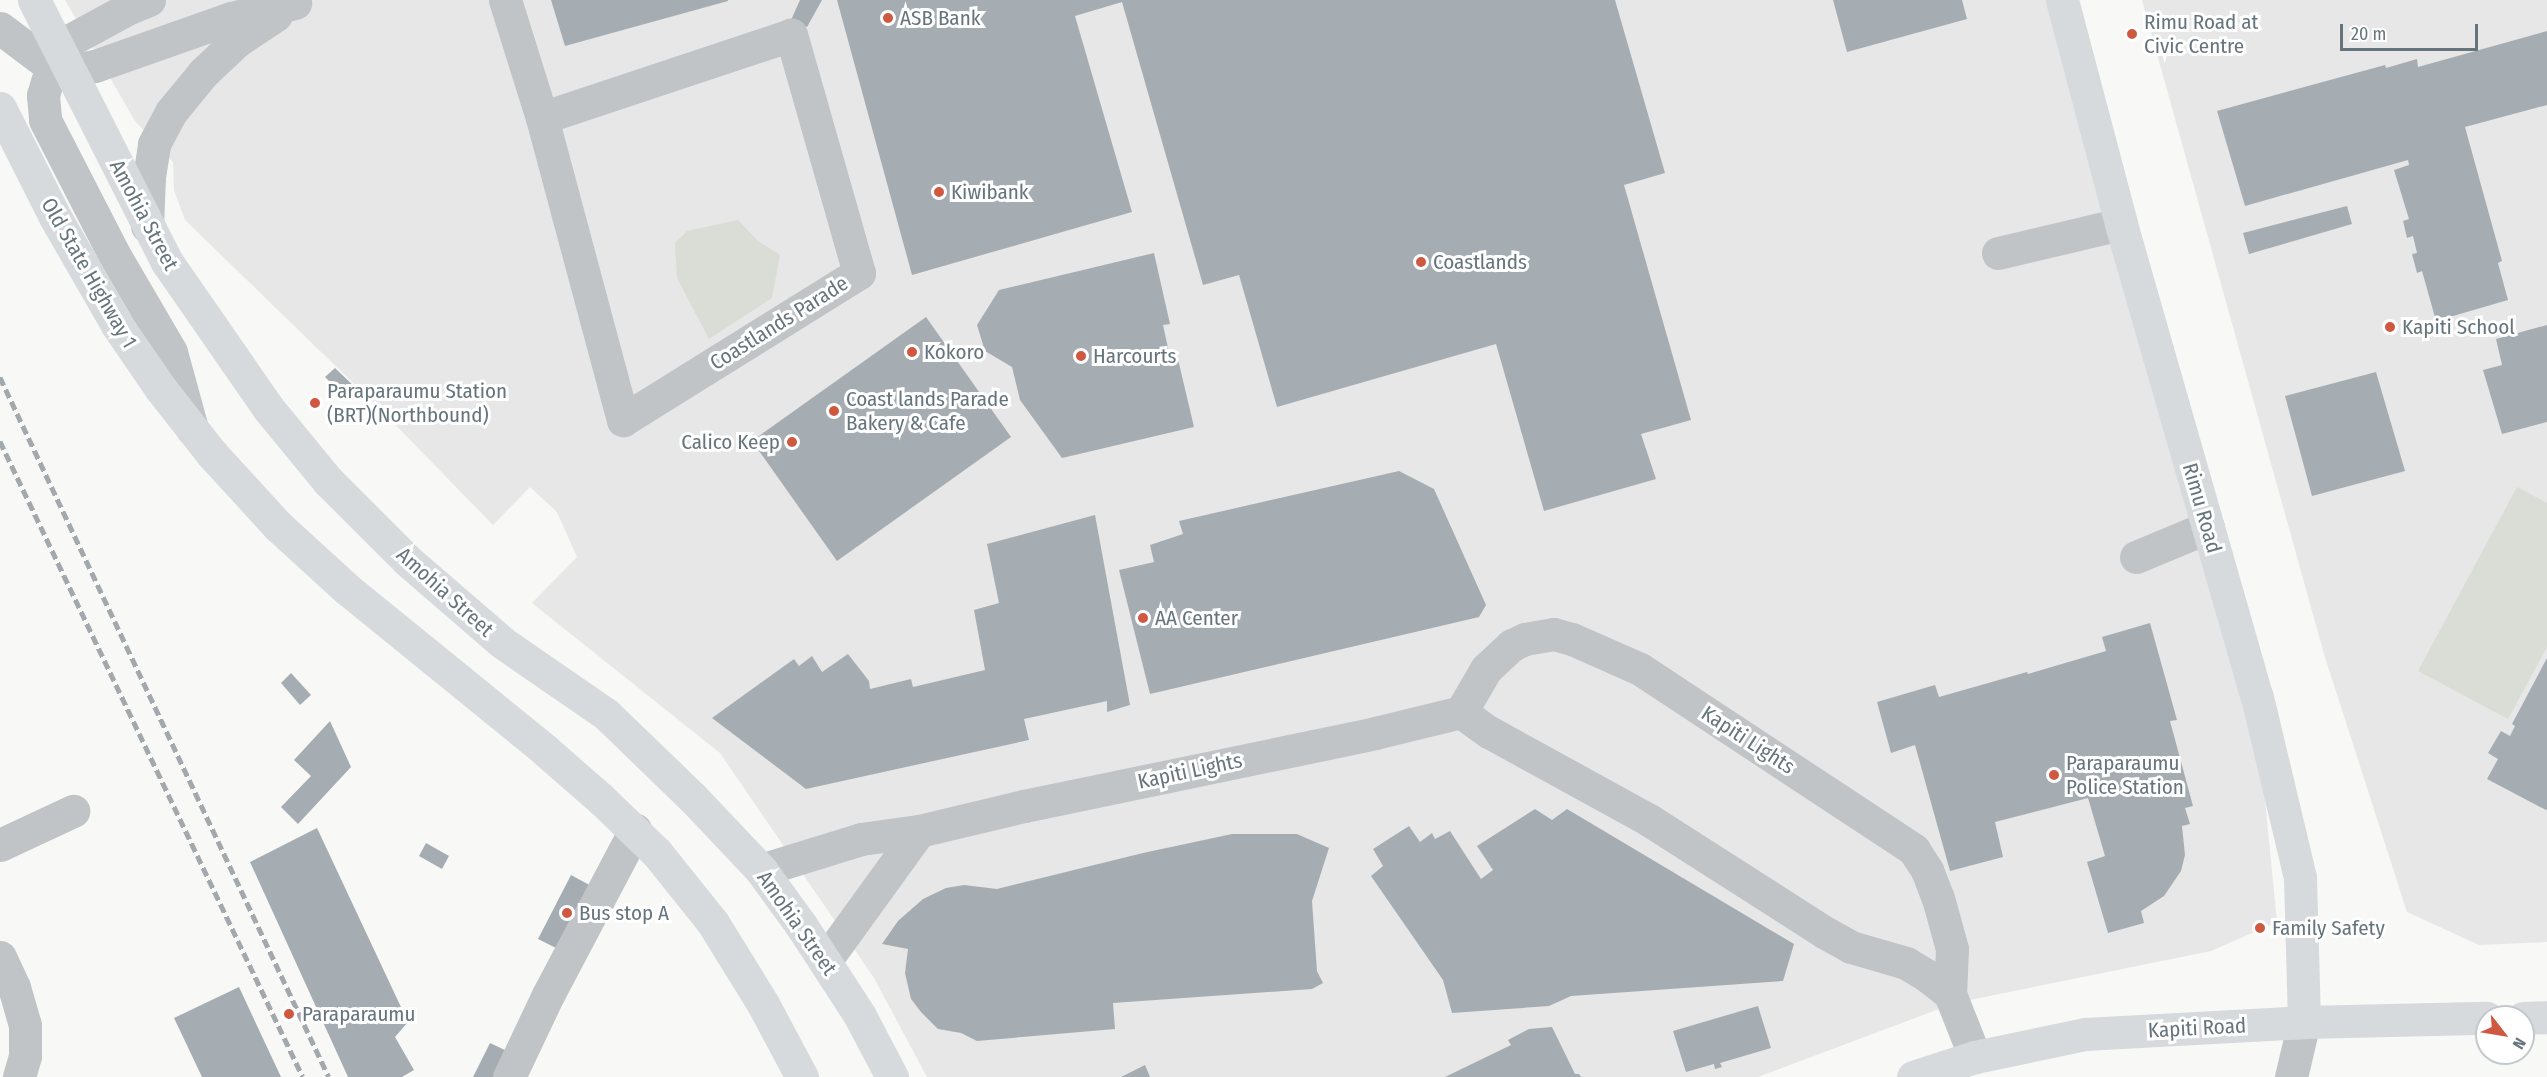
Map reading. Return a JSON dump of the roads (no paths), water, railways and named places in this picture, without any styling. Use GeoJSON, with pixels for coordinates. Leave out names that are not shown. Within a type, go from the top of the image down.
{"type":"FeatureCollection","features":[{"type":"Feature","properties":{"kind":"main road"},"geometry":{"type":"LineString","coordinates":[[34,0],[60,64]]}},
{"type":"Feature","properties":{"kind":"main road","name":"Rimu Road"},"geometry":{"type":"LineString","coordinates":[[2062,0],[2121,224],[2257,697],[2300,878],[2304,1022]]}},
{"type":"Feature","properties":{"kind":"main road","name":"Amohia Street"},"geometry":{"type":"LineString","coordinates":[[60,64],[167,262],[239,369],[334,488],[408,561],[503,643],[606,714],[693,798],[761,870],[825,961],[860,1016],[892,1077]]}},
{"type":"Feature","properties":{"kind":"main road","name":"Old State Highway 1"},"geometry":{"type":"LineString","coordinates":[[0,108],[87,277],[117,325],[192,429]]}},
{"type":"Feature","properties":{"kind":"main road"},"geometry":{"type":"LineString","coordinates":[[192,429],[248,495],[338,582],[546,751],[635,830],[692,894],[713,922],[763,1004],[802,1077]]}},
{"type":"Feature","properties":{"kind":"main road","name":"Kapiti Road"},"geometry":{"type":"LineString","coordinates":[[1913,1077],[1975,1057],[2085,1034],[2304,1022],[2475,1018]]}},
{"type":"Feature","properties":{"kind":"street"},"geometry":{"type":"LineString","coordinates":[[148,0],[77,34],[43,95],[45,120],[115,256],[171,352],[192,429]]}},
{"type":"Feature","properties":{"kind":"street","name":"Coastlands Parade"},"geometry":{"type":"LineString","coordinates":[[505,0],[542,118],[623,420],[859,273],[791,35],[542,118]]}},
{"type":"Feature","properties":{"kind":"street"},"geometry":{"type":"LineString","coordinates":[[0,28],[60,64],[95,66],[231,18],[300,1]]}},
{"type":"Feature","properties":{"kind":"street"},"geometry":{"type":"LineString","coordinates":[[147,226],[150,162],[154,144],[171,112],[197,79],[237,41],[300,1]]}},
{"type":"Feature","properties":{"kind":"street"},"geometry":{"type":"LineString","coordinates":[[1998,253],[2121,224]]}},
{"type":"Feature","properties":{"kind":"street"},"geometry":{"type":"LineString","coordinates":[[2136,556],[2208,527]]}},
{"type":"Feature","properties":{"kind":"street","name":"Kapiti Lights"},"geometry":{"type":"LineString","coordinates":[[761,870],[861,838],[919,831],[1024,806],[1375,733],[1461,712],[1486,669],[1512,645],[1534,637],[1563,636],[1640,669],[1914,850],[1927,870],[1938,898],[1952,949],[1950,994],[1975,1057]]}},
{"type":"Feature","properties":{"kind":"street","name":"Kapiti Lights"},"geometry":{"type":"LineString","coordinates":[[1461,712],[1489,732],[1649,820],[1824,932],[1851,947],[1906,963],[1950,994]]}},
{"type":"Feature","properties":{"kind":"street"},"geometry":{"type":"LineString","coordinates":[[0,845],[73,811]]}},
{"type":"Feature","properties":{"kind":"street"},"geometry":{"type":"LineString","coordinates":[[509,1077],[548,995],[635,830]]}},
{"type":"Feature","properties":{"kind":"street"},"geometry":{"type":"LineString","coordinates":[[825,961],[919,831]]}},
{"type":"Feature","properties":{"kind":"street"},"geometry":{"type":"LineString","coordinates":[[0,957],[14,987],[25,1024],[25,1056],[20,1077]]}},
{"type":"Feature","properties":{"kind":"street"},"geometry":{"type":"LineString","coordinates":[[2291,1077],[2304,1022]]}},
{"type":"Feature","properties":{"kind":"railway"},"geometry":{"type":"LineString","coordinates":[[0,377],[329,1077]]}},
{"type":"Feature","properties":{"kind":"railway"},"geometry":{"type":"LineString","coordinates":[[0,441],[303,1077]]}},
{"type":"Feature","properties":{"kind":"place","name":"ASB Bank"},"geometry":{"type":"Point","coordinates":[888,18]}},
{"type":"Feature","properties":{"kind":"place","name":"Rimu Road at Civic Centre"},"geometry":{"type":"Point","coordinates":[2132,34]}},
{"type":"Feature","properties":{"kind":"place","name":"Kiwibank"},"geometry":{"type":"Point","coordinates":[939,192]}},
{"type":"Feature","properties":{"kind":"place","name":"Coastlands"},"geometry":{"type":"Point","coordinates":[1421,262]}},
{"type":"Feature","properties":{"kind":"place","name":"Kapiti School"},"geometry":{"type":"Point","coordinates":[2390,327]}},
{"type":"Feature","properties":{"kind":"place","name":"Kokoro"},"geometry":{"type":"Point","coordinates":[912,352]}},
{"type":"Feature","properties":{"kind":"place","name":"Harcourts"},"geometry":{"type":"Point","coordinates":[1081,356]}},
{"type":"Feature","properties":{"kind":"place","name":"Paraparaumu Station (BRT)(Northbound)"},"geometry":{"type":"Point","coordinates":[315,403]}},
{"type":"Feature","properties":{"kind":"place","name":"Coast lands Parade Bakery & Cafe"},"geometry":{"type":"Point","coordinates":[834,411]}},
{"type":"Feature","properties":{"kind":"place","name":"Calico Keep"},"geometry":{"type":"Point","coordinates":[792,442]}},
{"type":"Feature","properties":{"kind":"place","name":"AA Center"},"geometry":{"type":"Point","coordinates":[1143,618]}},
{"type":"Feature","properties":{"kind":"place","name":"Paraparaumu Police Station"},"geometry":{"type":"Point","coordinates":[2054,775]}},
{"type":"Feature","properties":{"kind":"place","name":"Bus stop A"},"geometry":{"type":"Point","coordinates":[567,913]}},
{"type":"Feature","properties":{"kind":"place","name":"Family Safety"},"geometry":{"type":"Point","coordinates":[2260,928]}},
{"type":"Feature","properties":{"kind":"place","name":"Paraparaumu"},"geometry":{"type":"Point","coordinates":[289,1014]}}]}
